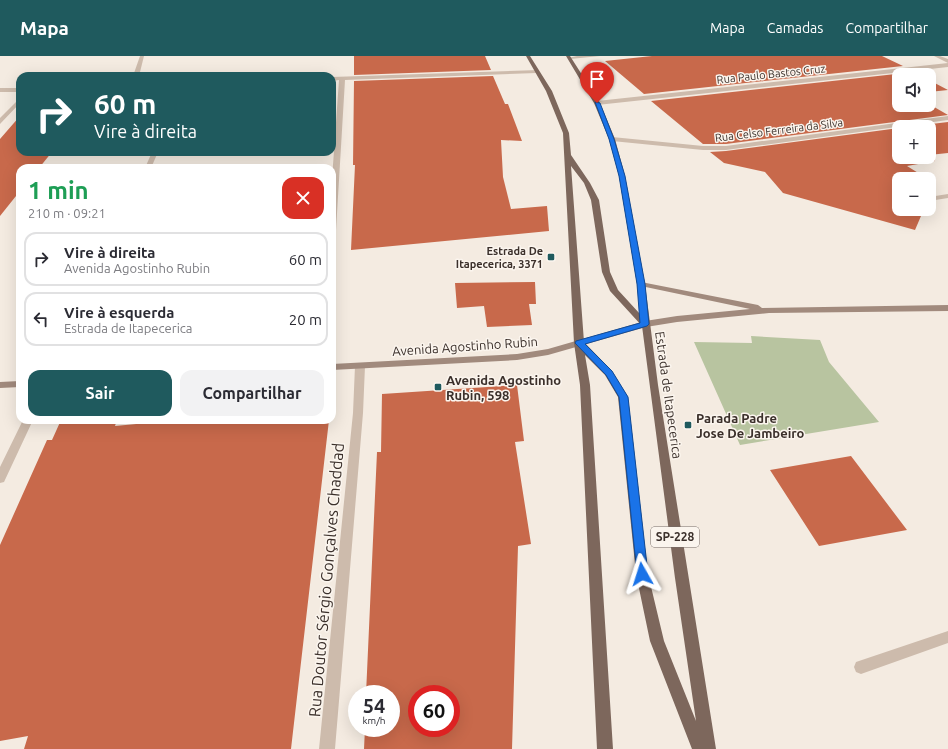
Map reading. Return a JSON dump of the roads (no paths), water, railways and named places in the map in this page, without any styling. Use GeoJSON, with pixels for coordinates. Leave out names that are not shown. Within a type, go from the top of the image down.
{"type":"FeatureCollection","features":[{"type":"Feature","properties":{"kind":"main road"},"geometry":{"type":"LineString","coordinates":[[528,56],[549,91],[566,133],[579,343],[585,385],[605,749]]}},
{"type":"Feature","properties":{"kind":"main road","name":"Estrada de Itapecerica"},"geometry":{"type":"LineString","coordinates":[[569,57],[597,103],[612,139],[622,176],[641,284],[645,324],[681,578],[708,749]]}},
{"type":"Feature","properties":{"kind":"main road"},"geometry":{"type":"LineString","coordinates":[[567,155],[587,183],[595,200],[606,272],[614,291],[645,324]]}},
{"type":"Feature","properties":{"kind":"main road"},"geometry":{"type":"LineString","coordinates":[[641,284],[769,310],[948,308]]}},
{"type":"Feature","properties":{"kind":"main road","name":"Avenida Agostinho Rubin"},"geometry":{"type":"LineString","coordinates":[[336,367],[517,357],[548,352],[645,324],[677,319],[769,310]]}},
{"type":"Feature","properties":{"kind":"main road"},"geometry":{"type":"LineString","coordinates":[[579,343],[609,373],[623,397],[642,574],[657,640],[700,749]]}},
{"type":"Feature","properties":{"kind":"main road"},"geometry":{"type":"LineString","coordinates":[[0,385],[16,384]]}},
{"type":"Feature","properties":{"kind":"street"},"geometry":{"type":"LineString","coordinates":[[137,72],[142,56]]}},
{"type":"Feature","properties":{"kind":"street"},"geometry":{"type":"LineString","coordinates":[[569,57],[598,56]]}},
{"type":"Feature","properties":{"kind":"street"},"geometry":{"type":"LineString","coordinates":[[936,56],[948,62]]}},
{"type":"Feature","properties":{"kind":"street","name":"Rua Paulo Bastos Cruz"},"geometry":{"type":"LineString","coordinates":[[597,103],[948,65]]}},
{"type":"Feature","properties":{"kind":"street"},"geometry":{"type":"LineString","coordinates":[[336,79],[537,71]]}},
{"type":"Feature","properties":{"kind":"street"},"geometry":{"type":"LineString","coordinates":[[336,170],[342,79]]}},
{"type":"Feature","properties":{"kind":"street"},"geometry":{"type":"LineString","coordinates":[[0,90],[16,90]]}},
{"type":"Feature","properties":{"kind":"street"},"geometry":{"type":"LineString","coordinates":[[0,122],[16,104]]}},
{"type":"Feature","properties":{"kind":"street","name":"Rua Celso Ferreira da Silva"},"geometry":{"type":"LineString","coordinates":[[612,139],[703,148],[726,148],[948,118]]}},
{"type":"Feature","properties":{"kind":"street"},"geometry":{"type":"LineString","coordinates":[[936,197],[948,196]]}},
{"type":"Feature","properties":{"kind":"street","name":"Rua Doutor Sérgio Gonçalves Chaddad"},"geometry":{"type":"LineString","coordinates":[[327,749],[358,413],[360,366]]}},
{"type":"Feature","properties":{"kind":"street"},"geometry":{"type":"LineString","coordinates":[[0,480],[26,424]]}},
{"type":"Feature","properties":{"kind":"street"},"geometry":{"type":"LineString","coordinates":[[861,667],[948,637]]}},
{"type":"Feature","properties":{"kind":"place","name":"Estrada De Itapecerica, 3371"},"geometry":{"type":"Point","coordinates":[551,257]}},
{"type":"Feature","properties":{"kind":"place","name":"Avenida Agostinho Rubin, 598"},"geometry":{"type":"Point","coordinates":[438,387]}},
{"type":"Feature","properties":{"kind":"place","name":"Parada Padre Jose De Jambeiro"},"geometry":{"type":"Point","coordinates":[688,425]}}]}
